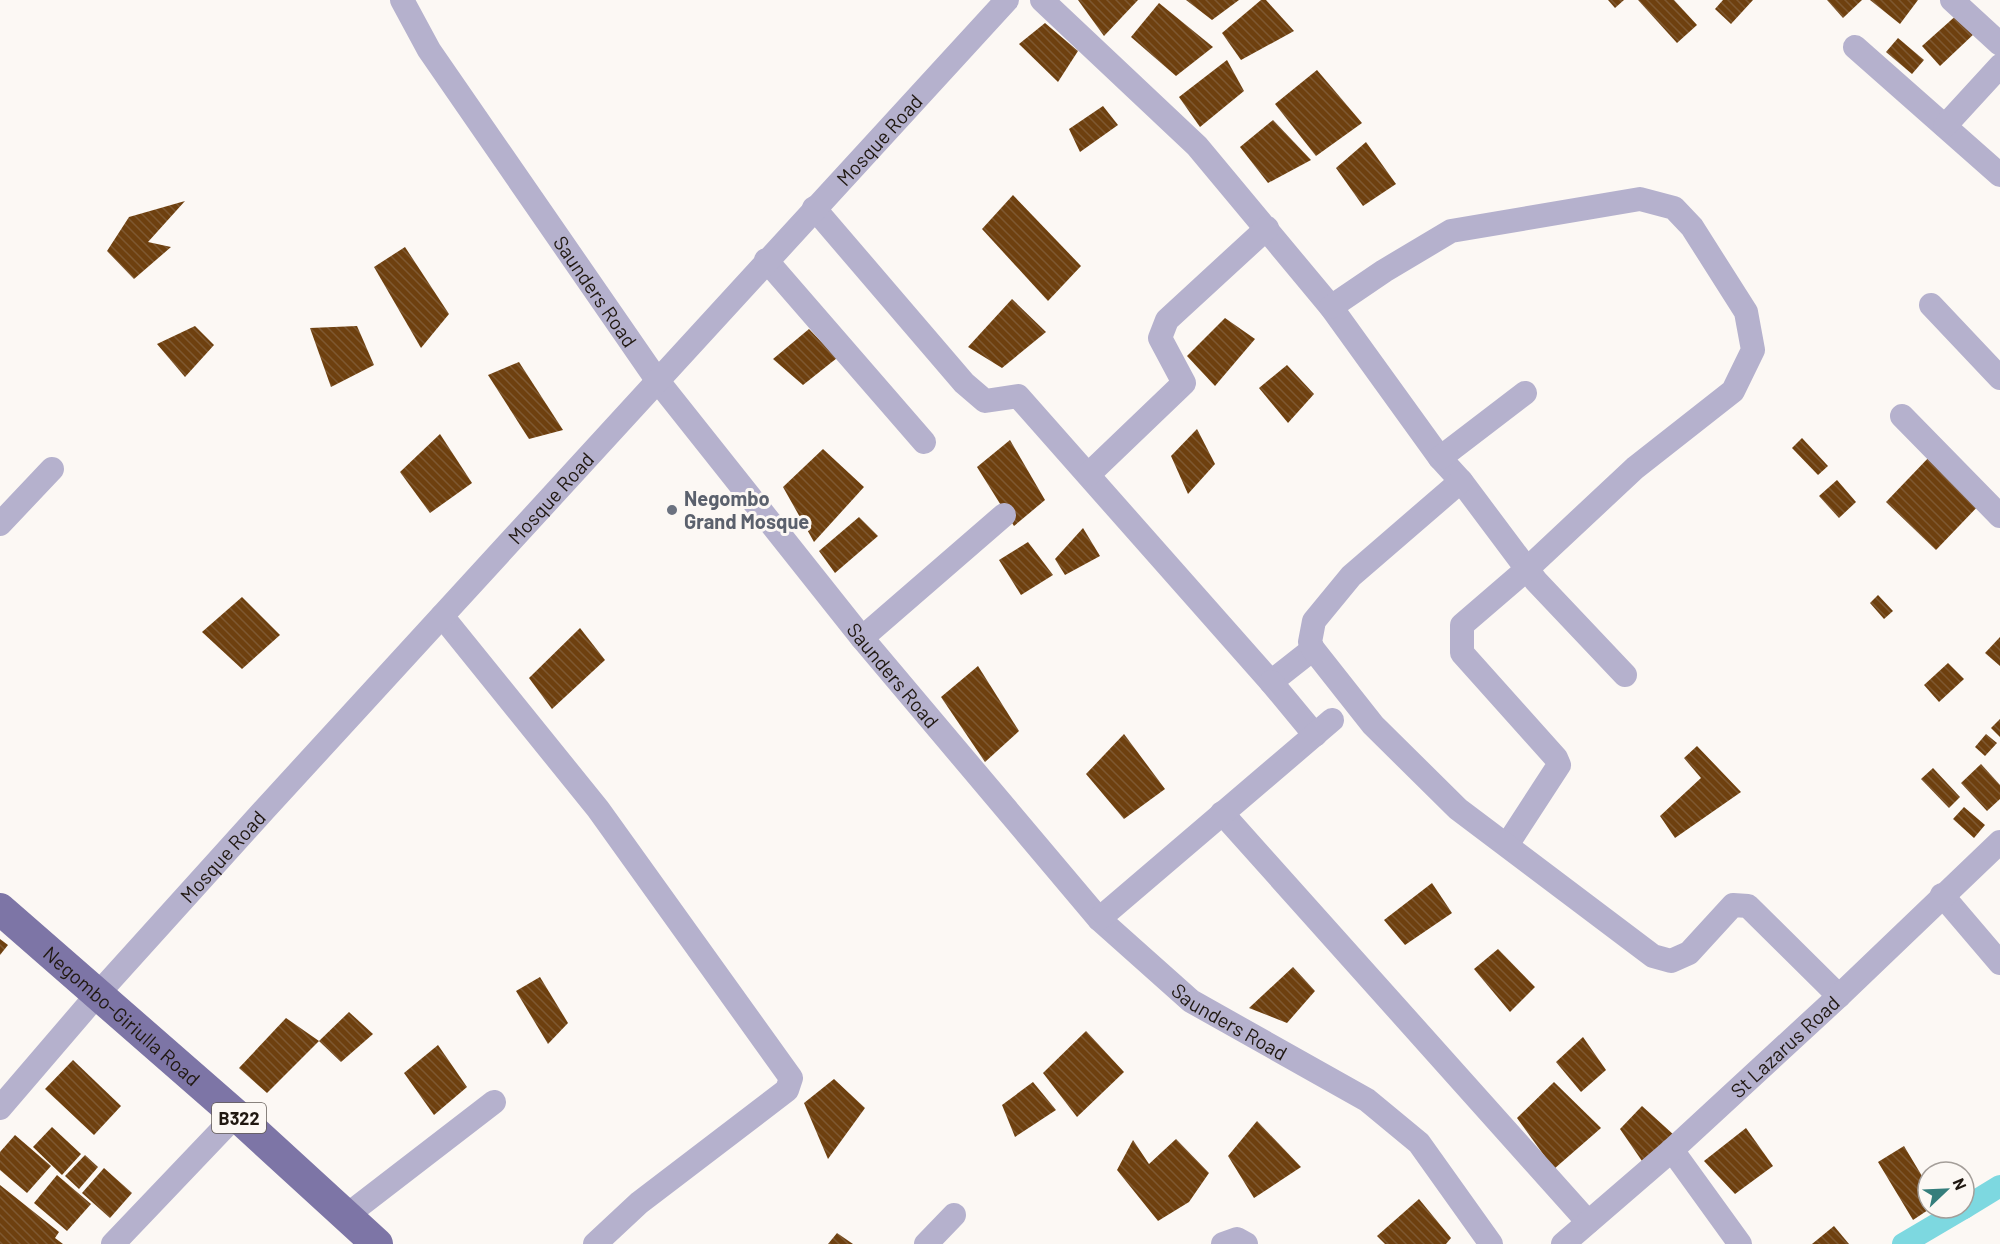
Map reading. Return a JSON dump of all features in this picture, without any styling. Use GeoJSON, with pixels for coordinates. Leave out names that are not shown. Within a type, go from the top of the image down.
{"type":"FeatureCollection","features":[{"type":"Feature","properties":{"kind":"main road","name":"Negombo-Giriulla Road"},"geometry":{"type":"LineString","coordinates":[[0,909],[96,996],[236,1115],[377,1244]]}},
{"type":"Feature","properties":{"kind":"street","name":"Saunders Road"},"geometry":{"type":"LineString","coordinates":[[402,0],[429,50],[657,380],[862,638],[1099,919],[1191,1001],[1368,1100],[1419,1143],[1491,1244]]}},
{"type":"Feature","properties":{"kind":"street","name":"Mosque Road"},"geometry":{"type":"LineString","coordinates":[[0,1108],[96,996],[766,260],[1007,0]]}},
{"type":"Feature","properties":{"kind":"street"},"geometry":{"type":"LineString","coordinates":[[1042,0],[1197,146],[1331,307],[1440,458],[1461,481],[1527,569],[1625,675]]}},
{"type":"Feature","properties":{"kind":"street"},"geometry":{"type":"LineString","coordinates":[[1952,0],[2000,44]]}},
{"type":"Feature","properties":{"kind":"street"},"geometry":{"type":"LineString","coordinates":[[1855,46],[2000,175]]}},
{"type":"Feature","properties":{"kind":"street"},"geometry":{"type":"LineString","coordinates":[[1945,126],[2000,66]]}},
{"type":"Feature","properties":{"kind":"street"},"geometry":{"type":"LineString","coordinates":[[1331,307],[1384,271],[1451,231],[1640,199],[1674,208],[1692,227],[1746,312],[1754,350],[1733,391],[1635,468],[1527,569],[1462,625],[1462,653],[1556,758],[1558,765],[1507,845]]}},
{"type":"Feature","properties":{"kind":"street"},"geometry":{"type":"LineString","coordinates":[[814,208],[964,383],[985,401],[1018,396],[1271,682],[1323,727],[1099,919]]}},
{"type":"Feature","properties":{"kind":"street"},"geometry":{"type":"LineString","coordinates":[[1089,474],[1184,383],[1160,338],[1167,320],[1267,228]]}},
{"type":"Feature","properties":{"kind":"street"},"geometry":{"type":"LineString","coordinates":[[766,260],[924,442]]}},
{"type":"Feature","properties":{"kind":"street"},"geometry":{"type":"LineString","coordinates":[[1931,305],[2000,378]]}},
{"type":"Feature","properties":{"kind":"street"},"geometry":{"type":"LineString","coordinates":[[1440,458],[1525,393]]}},
{"type":"Feature","properties":{"kind":"street"},"geometry":{"type":"LineString","coordinates":[[1902,416],[2000,516]]}},
{"type":"Feature","properties":{"kind":"street"},"geometry":{"type":"LineString","coordinates":[[0,524],[52,469]]}},
{"type":"Feature","properties":{"kind":"street"},"geometry":{"type":"LineString","coordinates":[[1461,481],[1351,576],[1314,621],[1310,642],[1313,649],[1373,725],[1458,809],[1653,956],[1671,961],[1689,952],[1732,905],[1748,906],[1839,996]]}},
{"type":"Feature","properties":{"kind":"street"},"geometry":{"type":"LineString","coordinates":[[862,638],[1004,515]]}},
{"type":"Feature","properties":{"kind":"street"},"geometry":{"type":"LineString","coordinates":[[442,616],[598,808],[791,1078],[787,1090],[639,1203],[595,1244]]}},
{"type":"Feature","properties":{"kind":"street"},"geometry":{"type":"LineString","coordinates":[[1271,682],[1313,649]]}},
{"type":"Feature","properties":{"kind":"street"},"geometry":{"type":"LineString","coordinates":[[1222,813],[1588,1222]]}},
{"type":"Feature","properties":{"kind":"street","name":"St Lazarus Road"},"geometry":{"type":"LineString","coordinates":[[1563,1244],[1672,1150],[1839,996],[2000,842]]}},
{"type":"Feature","properties":{"kind":"street"},"geometry":{"type":"LineString","coordinates":[[1942,895],[2000,963]]}},
{"type":"Feature","properties":{"kind":"street"},"geometry":{"type":"LineString","coordinates":[[346,1216],[494,1102]]}},
{"type":"Feature","properties":{"kind":"street"},"geometry":{"type":"LineString","coordinates":[[113,1244],[236,1115]]}},
{"type":"Feature","properties":{"kind":"street"},"geometry":{"type":"LineString","coordinates":[[1672,1150],[1740,1244]]}},
{"type":"Feature","properties":{"kind":"street"},"geometry":{"type":"LineString","coordinates":[[926,1244],[954,1215]]}},
{"type":"Feature","properties":{"kind":"street"},"geometry":{"type":"LineString","coordinates":[[1223,1244],[1237,1239],[1246,1244]]}},
{"type":"Feature","properties":{"kind":"building"},"geometry":{"type":"Polygon","coordinates":[[[1078,0],[1138,0],[1104,36],[1078,0]]]}},
{"type":"Feature","properties":{"kind":"building"},"geometry":{"type":"Polygon","coordinates":[[[1186,0],[1239,0],[1212,20],[1186,0]]]}},
{"type":"Feature","properties":{"kind":"building"},"geometry":{"type":"Polygon","coordinates":[[[1261,0],[1266,0],[1294,31],[1241,60],[1222,33],[1261,0]]]}},
{"type":"Feature","properties":{"kind":"building"},"geometry":{"type":"Polygon","coordinates":[[[1608,0],[1624,0],[1615,8],[1608,0]]]}},
{"type":"Feature","properties":{"kind":"building"},"geometry":{"type":"Polygon","coordinates":[[[1638,0],[1674,0],[1697,25],[1677,43],[1638,0]]]}},
{"type":"Feature","properties":{"kind":"building"},"geometry":{"type":"Polygon","coordinates":[[[1723,0],[1753,0],[1731,24],[1715,9],[1723,0]]]}},
{"type":"Feature","properties":{"kind":"building"},"geometry":{"type":"Polygon","coordinates":[[[1827,0],[1862,0],[1843,18],[1827,0]]]}},
{"type":"Feature","properties":{"kind":"building"},"geometry":{"type":"Polygon","coordinates":[[[1870,0],[1918,0],[1900,24],[1870,0]]]}},
{"type":"Feature","properties":{"kind":"building"},"geometry":{"type":"Polygon","coordinates":[[[1159,3],[1213,47],[1176,76],[1131,37],[1159,3]]]}},
{"type":"Feature","properties":{"kind":"building"},"geometry":{"type":"Polygon","coordinates":[[[1959,13],[1976,32],[1940,66],[1922,46],[1959,13]]]}},
{"type":"Feature","properties":{"kind":"building"},"geometry":{"type":"Polygon","coordinates":[[[1045,23],[1078,51],[1058,82],[1019,44],[1045,23]]]}},
{"type":"Feature","properties":{"kind":"building"},"geometry":{"type":"Polygon","coordinates":[[[1898,38],[1924,60],[1912,74],[1886,52],[1898,38]]]}},
{"type":"Feature","properties":{"kind":"building"},"geometry":{"type":"Polygon","coordinates":[[[1227,60],[1244,91],[1200,127],[1179,97],[1227,60]]]}},
{"type":"Feature","properties":{"kind":"building"},"geometry":{"type":"Polygon","coordinates":[[[1317,70],[1362,123],[1316,156],[1275,104],[1317,70]]]}},
{"type":"Feature","properties":{"kind":"building"},"geometry":{"type":"Polygon","coordinates":[[[1103,106],[1118,125],[1080,152],[1069,129],[1103,106]]]}},
{"type":"Feature","properties":{"kind":"building"},"geometry":{"type":"Polygon","coordinates":[[[1273,120],[1311,160],[1268,183],[1240,147],[1273,120]]]}},
{"type":"Feature","properties":{"kind":"building"},"geometry":{"type":"Polygon","coordinates":[[[1366,142],[1396,184],[1363,206],[1336,168],[1366,142]]]}},
{"type":"Feature","properties":{"kind":"building"},"geometry":{"type":"Polygon","coordinates":[[[1013,195],[1081,266],[1048,301],[982,229],[1013,195]]]}},
{"type":"Feature","properties":{"kind":"building"},"geometry":{"type":"Polygon","coordinates":[[[185,201],[148,242],[171,247],[134,279],[107,251],[129,217],[185,201]]]}},
{"type":"Feature","properties":{"kind":"building"},"geometry":{"type":"Polygon","coordinates":[[[405,247],[449,314],[421,348],[374,267],[405,247]]]}},
{"type":"Feature","properties":{"kind":"building"},"geometry":{"type":"Polygon","coordinates":[[[1012,299],[1046,332],[1002,368],[968,347],[1012,299]]]}},
{"type":"Feature","properties":{"kind":"building"},"geometry":{"type":"Polygon","coordinates":[[[1225,318],[1255,339],[1215,386],[1187,356],[1225,318]]]}},
{"type":"Feature","properties":{"kind":"building"},"geometry":{"type":"Polygon","coordinates":[[[195,326],[214,345],[185,377],[157,344],[195,326]]]}},
{"type":"Feature","properties":{"kind":"building"},"geometry":{"type":"Polygon","coordinates":[[[357,326],[374,365],[331,387],[310,328],[357,326]]]}},
{"type":"Feature","properties":{"kind":"building"},"geometry":{"type":"Polygon","coordinates":[[[809,329],[837,358],[803,385],[773,359],[809,329]]]}},
{"type":"Feature","properties":{"kind":"building"},"geometry":{"type":"Polygon","coordinates":[[[519,362],[563,430],[529,439],[488,375],[519,362]]]}},
{"type":"Feature","properties":{"kind":"building"},"geometry":{"type":"Polygon","coordinates":[[[1287,365],[1314,394],[1288,423],[1259,388],[1287,365]]]}},
{"type":"Feature","properties":{"kind":"building"},"geometry":{"type":"Polygon","coordinates":[[[1197,429],[1215,464],[1188,494],[1171,456],[1197,429]]]}},
{"type":"Feature","properties":{"kind":"building"},"geometry":{"type":"Polygon","coordinates":[[[440,434],[472,483],[430,513],[400,472],[440,434]]]}},
{"type":"Feature","properties":{"kind":"building"},"geometry":{"type":"Polygon","coordinates":[[[1802,438],[1828,466],[1818,475],[1792,448],[1802,438]]]}},
{"type":"Feature","properties":{"kind":"building"},"geometry":{"type":"Polygon","coordinates":[[[1010,440],[1045,500],[1014,526],[977,467],[1010,440]]]}},
{"type":"Feature","properties":{"kind":"building"},"geometry":{"type":"Polygon","coordinates":[[[823,449],[864,487],[814,542],[783,487],[823,449]]]}},
{"type":"Feature","properties":{"kind":"building"},"geometry":{"type":"Polygon","coordinates":[[[1932,454],[1982,502],[1936,550],[1886,502],[1932,454]]]}},
{"type":"Feature","properties":{"kind":"building"},"geometry":{"type":"Polygon","coordinates":[[[1837,480],[1856,502],[1839,518],[1819,496],[1837,480]]]}},
{"type":"Feature","properties":{"kind":"building"},"geometry":{"type":"Polygon","coordinates":[[[859,517],[878,536],[835,573],[819,551],[859,517]]]}},
{"type":"Feature","properties":{"kind":"building"},"geometry":{"type":"Polygon","coordinates":[[[1083,528],[1100,556],[1065,575],[1055,559],[1083,528]]]}},
{"type":"Feature","properties":{"kind":"building"},"geometry":{"type":"Polygon","coordinates":[[[1028,542],[1053,575],[1021,595],[999,560],[1028,542]]]}},
{"type":"Feature","properties":{"kind":"building"},"geometry":{"type":"Polygon","coordinates":[[[1878,595],[1893,611],[1884,619],[1870,603],[1878,595]]]}},
{"type":"Feature","properties":{"kind":"building"},"geometry":{"type":"Polygon","coordinates":[[[242,597],[280,635],[242,669],[202,632],[242,597]]]}},
{"type":"Feature","properties":{"kind":"building"},"geometry":{"type":"Polygon","coordinates":[[[580,628],[605,660],[552,709],[529,678],[580,628]]]}},
{"type":"Feature","properties":{"kind":"building"},"geometry":{"type":"Polygon","coordinates":[[[2000,637],[2000,666],[1985,653],[2000,637]]]}},
{"type":"Feature","properties":{"kind":"building"},"geometry":{"type":"Polygon","coordinates":[[[1948,663],[1964,679],[1939,702],[1924,685],[1948,663]]]}},
{"type":"Feature","properties":{"kind":"building"},"geometry":{"type":"Polygon","coordinates":[[[978,666],[1019,731],[985,762],[941,697],[978,666]]]}},
{"type":"Feature","properties":{"kind":"building"},"geometry":{"type":"Polygon","coordinates":[[[2000,719],[2000,737],[1991,728],[2000,719]]]}},
{"type":"Feature","properties":{"kind":"building"},"geometry":{"type":"Polygon","coordinates":[[[1124,734],[1165,789],[1124,819],[1086,774],[1124,734]]]}},
{"type":"Feature","properties":{"kind":"building"},"geometry":{"type":"Polygon","coordinates":[[[1986,734],[1997,743],[1985,756],[1975,747],[1986,734]]]}},
{"type":"Feature","properties":{"kind":"building"},"geometry":{"type":"Polygon","coordinates":[[[1697,746],[1741,792],[1675,838],[1660,816],[1701,778],[1684,758],[1697,746]]]}},
{"type":"Feature","properties":{"kind":"building"},"geometry":{"type":"Polygon","coordinates":[[[1981,764],[2000,785],[2000,799],[1987,811],[1961,783],[1981,764]]]}},
{"type":"Feature","properties":{"kind":"building"},"geometry":{"type":"Polygon","coordinates":[[[1933,768],[1960,797],[1949,808],[1921,779],[1933,768]]]}},
{"type":"Feature","properties":{"kind":"building"},"geometry":{"type":"Polygon","coordinates":[[[1964,807],[1985,825],[1974,838],[1953,819],[1964,807]]]}},
{"type":"Feature","properties":{"kind":"building"},"geometry":{"type":"Polygon","coordinates":[[[1432,883],[1452,913],[1405,945],[1384,920],[1432,883]]]}},
{"type":"Feature","properties":{"kind":"building"},"geometry":{"type":"Polygon","coordinates":[[[0,939],[8,945],[0,955],[0,939]]]}},
{"type":"Feature","properties":{"kind":"building"},"geometry":{"type":"Polygon","coordinates":[[[1498,949],[1535,987],[1510,1012],[1474,969],[1498,949]]]}},
{"type":"Feature","properties":{"kind":"building"},"geometry":{"type":"Polygon","coordinates":[[[1293,967],[1315,991],[1287,1023],[1249,1008],[1293,967]]]}},
{"type":"Feature","properties":{"kind":"building"},"geometry":{"type":"Polygon","coordinates":[[[540,977],[568,1023],[548,1044],[516,991],[540,977]]]}},
{"type":"Feature","properties":{"kind":"building"},"geometry":{"type":"Polygon","coordinates":[[[349,1012],[373,1034],[341,1062],[319,1041],[349,1012]]]}},
{"type":"Feature","properties":{"kind":"building"},"geometry":{"type":"Polygon","coordinates":[[[286,1018],[319,1041],[267,1093],[239,1068],[286,1018]]]}},
{"type":"Feature","properties":{"kind":"building"},"geometry":{"type":"Polygon","coordinates":[[[1086,1031],[1124,1072],[1077,1117],[1043,1073],[1086,1031]]]}},
{"type":"Feature","properties":{"kind":"building"},"geometry":{"type":"Polygon","coordinates":[[[1583,1037],[1606,1070],[1581,1092],[1556,1062],[1583,1037]]]}},
{"type":"Feature","properties":{"kind":"building"},"geometry":{"type":"Polygon","coordinates":[[[438,1045],[467,1087],[434,1115],[404,1073],[438,1045]]]}},
{"type":"Feature","properties":{"kind":"building"},"geometry":{"type":"Polygon","coordinates":[[[73,1060],[121,1106],[94,1135],[45,1089],[73,1060]]]}},
{"type":"Feature","properties":{"kind":"building"},"geometry":{"type":"Polygon","coordinates":[[[834,1079],[865,1108],[828,1159],[804,1103],[834,1079]]]}},
{"type":"Feature","properties":{"kind":"building"},"geometry":{"type":"Polygon","coordinates":[[[1033,1082],[1056,1110],[1015,1137],[1002,1105],[1033,1082]]]}},
{"type":"Feature","properties":{"kind":"building"},"geometry":{"type":"Polygon","coordinates":[[[1554,1082],[1601,1128],[1554,1169],[1517,1118],[1554,1082]]]}},
{"type":"Feature","properties":{"kind":"building"},"geometry":{"type":"Polygon","coordinates":[[[1642,1106],[1675,1136],[1642,1161],[1620,1129],[1642,1106]]]}},
{"type":"Feature","properties":{"kind":"building"},"geometry":{"type":"Polygon","coordinates":[[[1257,1121],[1301,1167],[1254,1198],[1228,1156],[1257,1121]]]}},
{"type":"Feature","properties":{"kind":"building"},"geometry":{"type":"Polygon","coordinates":[[[52,1127],[81,1154],[62,1175],[33,1147],[52,1127]]]}},
{"type":"Feature","properties":{"kind":"building"},"geometry":{"type":"Polygon","coordinates":[[[1746,1128],[1773,1166],[1735,1194],[1704,1161],[1746,1128]]]}},
{"type":"Feature","properties":{"kind":"building"},"geometry":{"type":"Polygon","coordinates":[[[15,1135],[51,1166],[27,1193],[0,1170],[0,1152],[15,1135]]]}},
{"type":"Feature","properties":{"kind":"building"},"geometry":{"type":"Polygon","coordinates":[[[1176,1139],[1209,1173],[1189,1202],[1158,1221],[1117,1170],[1133,1140],[1149,1164],[1176,1139]]]}},
{"type":"Feature","properties":{"kind":"building"},"geometry":{"type":"Polygon","coordinates":[[[1904,1146],[1916,1166],[1916,1218],[1913,1220],[1878,1162],[1904,1146]]]}},
{"type":"Feature","properties":{"kind":"building"},"geometry":{"type":"Polygon","coordinates":[[[85,1155],[98,1167],[79,1189],[65,1176],[85,1155]]]}},
{"type":"Feature","properties":{"kind":"building"},"geometry":{"type":"Polygon","coordinates":[[[104,1168],[132,1193],[110,1218],[82,1193],[104,1168]]]}},
{"type":"Feature","properties":{"kind":"building"},"geometry":{"type":"Polygon","coordinates":[[[57,1175],[91,1204],[67,1231],[34,1203],[57,1175]]]}},
{"type":"Feature","properties":{"kind":"building"},"geometry":{"type":"Polygon","coordinates":[[[0,1185],[59,1232],[55,1238],[63,1244],[0,1244],[0,1185]]]}},
{"type":"Feature","properties":{"kind":"building"},"geometry":{"type":"Polygon","coordinates":[[[1419,1199],[1451,1238],[1446,1244],[1385,1244],[1377,1236],[1419,1199]]]}},
{"type":"Feature","properties":{"kind":"building"},"geometry":{"type":"Polygon","coordinates":[[[1834,1226],[1849,1244],[1812,1244],[1834,1226]]]}},
{"type":"Feature","properties":{"kind":"building"},"geometry":{"type":"Polygon","coordinates":[[[837,1233],[853,1244],[828,1244],[837,1233]]]}},
{"type":"Feature","properties":{"kind":"waterway"},"geometry":{"type":"LineString","coordinates":[[1976,1201],[2000,1186]]}},
{"type":"Feature","properties":{"kind":"waterway"},"geometry":{"type":"LineString","coordinates":[[1903,1244],[1944,1220]]}},
{"type":"Feature","properties":{"kind":"place","name":"Negombo Grand Mosque"},"geometry":{"type":"Point","coordinates":[672,510]}}]}
